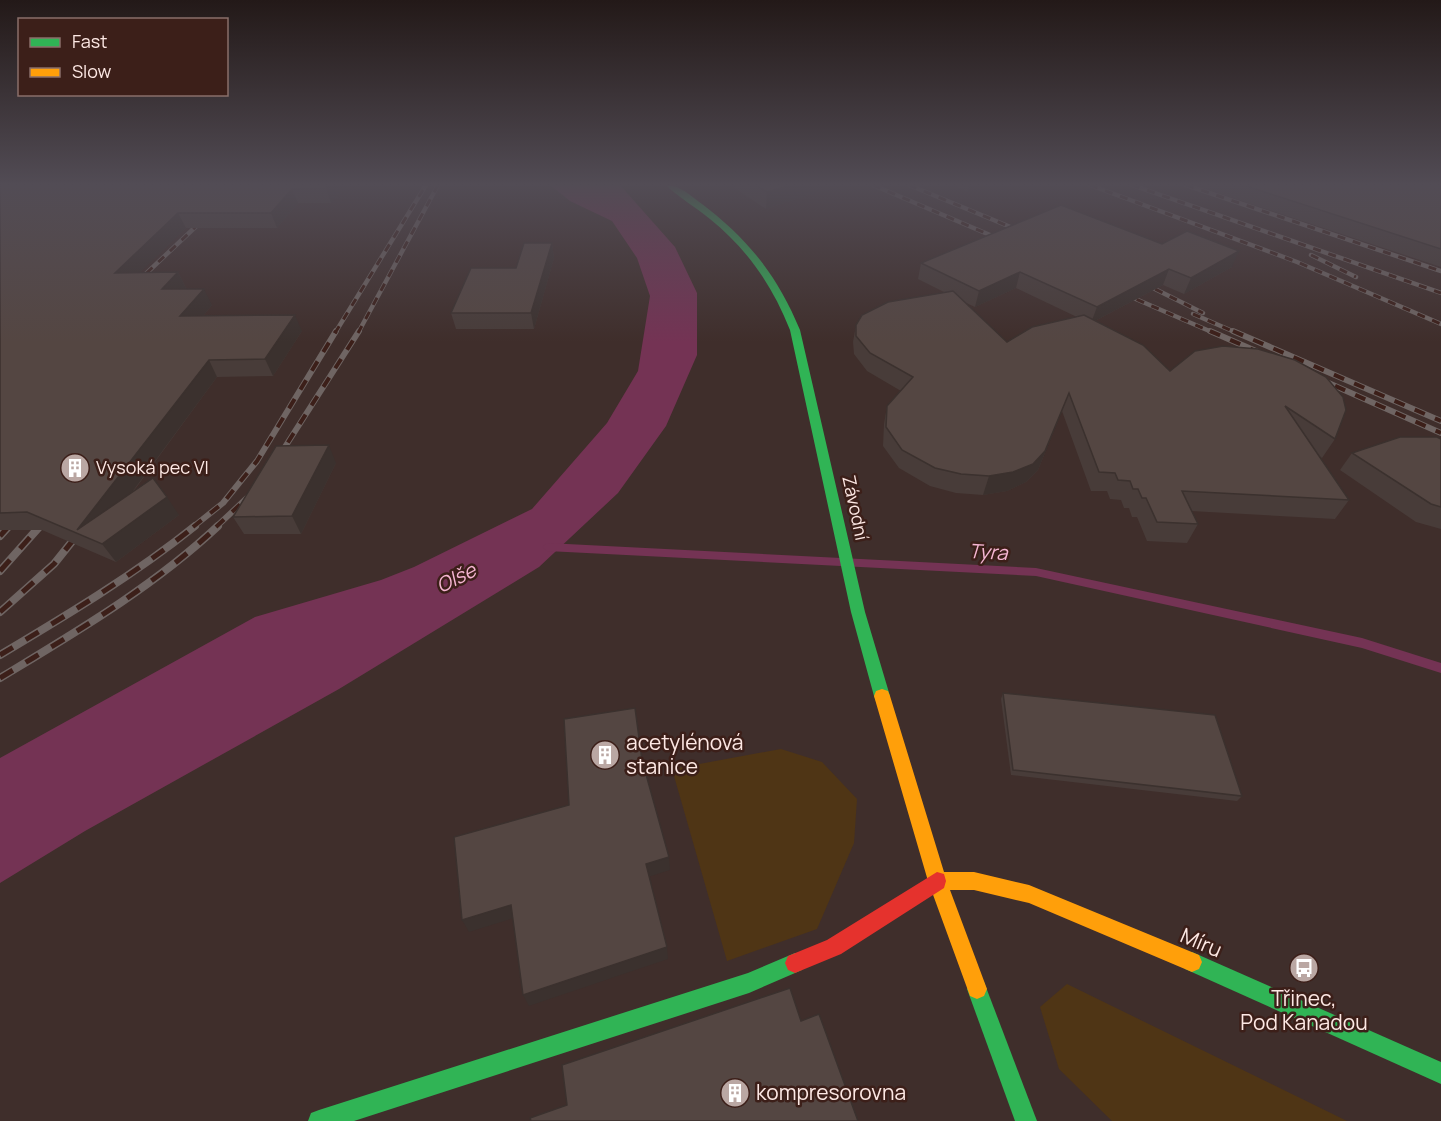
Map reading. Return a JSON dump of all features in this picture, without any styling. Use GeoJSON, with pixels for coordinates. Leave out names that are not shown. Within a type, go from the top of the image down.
{"type":"FeatureCollection","features":[{"type":"Feature","properties":{"kind":"street","name":"Závodní"},"geometry":{"type":"LineString","coordinates":[[734,237],[742,244],[781,295],[795,330],[838,514],[858,612],[937,881],[1026,1121]]}},
{"type":"Feature","properties":{"kind":"street","name":"Míru"},"geometry":{"type":"LineString","coordinates":[[937,881],[975,880],[1029,894],[1184,958],[1441,1073]]}},
{"type":"Feature","properties":{"kind":"street"},"geometry":{"type":"LineString","coordinates":[[319,1121],[749,983],[834,947],[937,881]]}},
{"type":"Feature","properties":{"kind":"shaded area"},"geometry":{"type":"Polygon","coordinates":[[[781,749],[822,762],[857,799],[854,843],[817,929],[727,961],[672,769],[781,749]]]}},
{"type":"Feature","properties":{"kind":"shaded area"},"geometry":{"type":"Polygon","coordinates":[[[1067,984],[1347,1121],[1112,1121],[1059,1069],[1040,1007],[1067,984]]]}},
{"type":"Feature","properties":{"kind":"water","name":"Olše"},"geometry":{"type":"Polygon","coordinates":[[[623,237],[666,237],[675,247],[697,293],[697,355],[666,426],[618,493],[539,567],[339,689],[85,831],[0,883],[0,758],[255,617],[381,580],[414,567],[532,509],[607,423],[638,371],[650,296],[637,258],[623,237]]]}},
{"type":"Feature","properties":{"kind":"building"},"geometry":{"type":"Polygon","coordinates":[[[0,237],[152,237],[115,273],[178,272],[162,289],[204,289],[180,316],[295,315],[265,359],[209,360],[77,530],[153,478],[167,497],[102,544],[27,512],[0,513],[0,237]]]}},
{"type":"Feature","properties":{"kind":"building"},"geometry":{"type":"Polygon","coordinates":[[[983,237],[1145,237],[1162,244],[1175,237],[1203,237],[1239,251],[1191,278],[1169,269],[1097,307],[1020,272],[979,291],[921,263],[983,237]]]}},
{"type":"Feature","properties":{"kind":"building"},"geometry":{"type":"Polygon","coordinates":[[[1405,237],[1441,237],[1441,249],[1405,237]]]}},
{"type":"Feature","properties":{"kind":"building"},"geometry":{"type":"Polygon","coordinates":[[[524,243],[552,243],[531,313],[451,313],[471,268],[516,268],[524,243]]]}},
{"type":"Feature","properties":{"kind":"building"},"geometry":{"type":"Polygon","coordinates":[[[953,291],[1007,342],[1032,327],[1084,315],[1143,345],[1170,371],[1195,351],[1223,346],[1258,349],[1295,360],[1326,377],[1343,397],[1346,410],[1335,439],[1285,406],[1349,500],[1182,491],[1198,524],[1157,522],[1146,498],[1142,498],[1138,489],[1133,489],[1130,481],[1118,480],[1115,473],[1099,472],[1069,393],[1045,451],[1033,464],[1013,472],[989,476],[961,474],[935,468],[902,450],[886,427],[887,406],[913,377],[870,353],[856,336],[856,325],[862,315],[888,302],[953,291]]]}},
{"type":"Feature","properties":{"kind":"building"},"geometry":{"type":"Polygon","coordinates":[[[1400,437],[1437,437],[1441,439],[1441,507],[1431,504],[1352,453],[1400,437]]]}},
{"type":"Feature","properties":{"kind":"building"},"geometry":{"type":"Polygon","coordinates":[[[329,445],[292,516],[233,517],[276,446],[329,445]]]}},
{"type":"Feature","properties":{"kind":"building"},"geometry":{"type":"Polygon","coordinates":[[[1003,693],[1215,715],[1242,796],[1013,770],[1003,693]]]}},
{"type":"Feature","properties":{"kind":"building"},"geometry":{"type":"Polygon","coordinates":[[[635,708],[642,760],[669,857],[646,864],[667,947],[523,995],[511,905],[462,920],[454,837],[569,805],[564,719],[635,708]]]}},
{"type":"Feature","properties":{"kind":"building"},"geometry":{"type":"Polygon","coordinates":[[[790,988],[801,1021],[819,1014],[858,1121],[531,1121],[530,1118],[567,1105],[562,1065],[790,988]]]}},
{"type":"Feature","properties":{"kind":"waterway","name":"Tyra"},"geometry":{"type":"LineString","coordinates":[[547,547],[1036,572],[1362,643],[1441,668]]}},
{"type":"Feature","properties":{"kind":"railway"},"geometry":{"type":"LineString","coordinates":[[135,284],[184,237]]}},
{"type":"Feature","properties":{"kind":"railway"},"geometry":{"type":"LineString","coordinates":[[335,333],[394,237]]}},
{"type":"Feature","properties":{"kind":"railway"},"geometry":{"type":"LineString","coordinates":[[358,333],[410,237]]}},
{"type":"Feature","properties":{"kind":"railway"},"geometry":{"type":"LineString","coordinates":[[995,237],[1004,241]]}},
{"type":"Feature","properties":{"kind":"railway"},"geometry":{"type":"LineString","coordinates":[[1231,237],[1297,262],[1441,324]]}},
{"type":"Feature","properties":{"kind":"railway"},"geometry":{"type":"LineString","coordinates":[[1282,237],[1441,293]]}},
{"type":"Feature","properties":{"kind":"railway"},"geometry":{"type":"LineString","coordinates":[[1341,237],[1441,271]]}},
{"type":"Feature","properties":{"kind":"railway"},"geometry":{"type":"LineString","coordinates":[[1311,255],[1356,277]]}},
{"type":"Feature","properties":{"kind":"railway"},"geometry":{"type":"LineString","coordinates":[[1141,282],[1203,313]]}},
{"type":"Feature","properties":{"kind":"railway"},"geometry":{"type":"LineString","coordinates":[[1122,293],[1214,333]]}},
{"type":"Feature","properties":{"kind":"railway"},"geometry":{"type":"LineString","coordinates":[[1193,314],[1237,333]]}},
{"type":"Feature","properties":{"kind":"railway"},"geometry":{"type":"LineString","coordinates":[[193,527],[223,503],[257,461],[336,331]]}},
{"type":"Feature","properties":{"kind":"railway"},"geometry":{"type":"LineString","coordinates":[[276,461],[359,331]]}},
{"type":"Feature","properties":{"kind":"railway"},"geometry":{"type":"LineString","coordinates":[[1210,331],[1265,355]]}},
{"type":"Feature","properties":{"kind":"railway"},"geometry":{"type":"LineString","coordinates":[[1233,331],[1441,421]]}},
{"type":"Feature","properties":{"kind":"railway"},"geometry":{"type":"LineString","coordinates":[[1315,377],[1441,433]]}},
{"type":"Feature","properties":{"kind":"railway"},"geometry":{"type":"LineString","coordinates":[[216,527],[248,497]]}},
{"type":"Feature","properties":{"kind":"railway"},"geometry":{"type":"LineString","coordinates":[[39,527],[48,517]]}},
{"type":"Feature","properties":{"kind":"railway"},"geometry":{"type":"LineString","coordinates":[[8,527],[15,519]]}},
{"type":"Feature","properties":{"kind":"railway"},"geometry":{"type":"LineString","coordinates":[[0,536],[9,526]]}},
{"type":"Feature","properties":{"kind":"railway"},"geometry":{"type":"LineString","coordinates":[[0,571],[40,526]]}},
{"type":"Feature","properties":{"kind":"railway"},"geometry":{"type":"LineString","coordinates":[[0,655],[124,578],[195,526]]}},
{"type":"Feature","properties":{"kind":"railway"},"geometry":{"type":"LineString","coordinates":[[0,678],[140,589],[218,526]]}},
{"type":"Feature","properties":{"kind":"railway"},"geometry":{"type":"LineString","coordinates":[[0,612],[54,564],[82,529]]}},
{"type":"Feature","properties":{"kind":"traffic: fast"},"geometry":{"type":"LineString","coordinates":[[735,237],[760,264],[773,283],[795,330],[858,612],[882,696]]}},
{"type":"Feature","properties":{"kind":"traffic: fast"},"geometry":{"type":"LineString","coordinates":[[1192,962],[1441,1073]]}},
{"type":"Feature","properties":{"kind":"traffic: fast"},"geometry":{"type":"LineString","coordinates":[[319,1121],[749,983],[795,963]]}},
{"type":"Feature","properties":{"kind":"traffic: fast"},"geometry":{"type":"LineString","coordinates":[[977,989],[1026,1121]]}},
{"type":"Feature","properties":{"kind":"traffic: slow"},"geometry":{"type":"LineString","coordinates":[[882,696],[937,881],[977,989]]}},
{"type":"Feature","properties":{"kind":"traffic: slow"},"geometry":{"type":"LineString","coordinates":[[937,881],[974,881],[1029,894],[1192,962]]}},
{"type":"Feature","properties":{"kind":"traffic: jam"},"geometry":{"type":"LineString","coordinates":[[795,963],[834,947],[937,881]]}},
{"type":"Feature","properties":{"kind":"place","name":"Vysoká pec VI"},"geometry":{"type":"Point","coordinates":[75,468]}},
{"type":"Feature","properties":{"kind":"place","name":"acetylénová stanice"},"geometry":{"type":"Point","coordinates":[605,755]}},
{"type":"Feature","properties":{"kind":"place","name":"Třinec, Pod Kanadou"},"geometry":{"type":"Point","coordinates":[1304,968]}},
{"type":"Feature","properties":{"kind":"place","name":"kompresorovna"},"geometry":{"type":"Point","coordinates":[735,1093]}}]}
